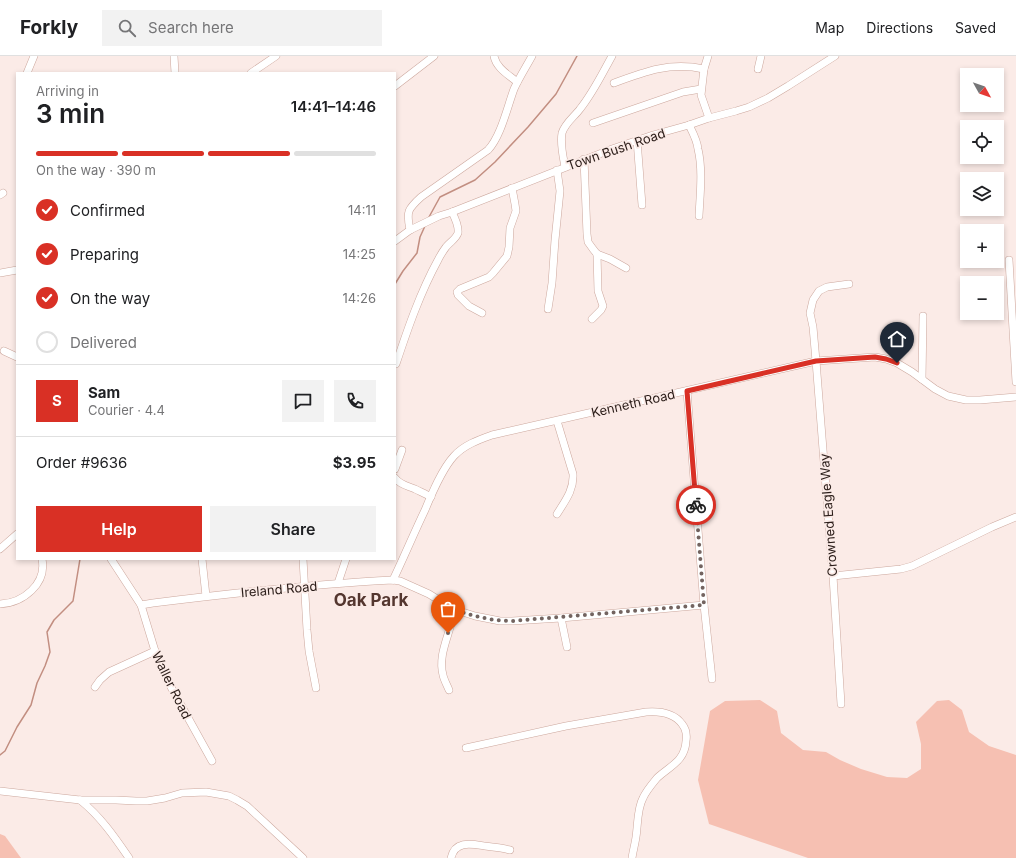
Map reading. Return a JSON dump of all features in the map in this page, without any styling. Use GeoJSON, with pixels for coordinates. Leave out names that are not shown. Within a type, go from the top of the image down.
{"type":"FeatureCollection","features":[{"type":"Feature","properties":{"kind":"street"},"geometry":{"type":"LineString","coordinates":[[27,72],[34,56]]}},
{"type":"Feature","properties":{"kind":"street"},"geometry":{"type":"LineString","coordinates":[[174,56],[175,72]]}},
{"type":"Feature","properties":{"kind":"street"},"geometry":{"type":"LineString","coordinates":[[252,72],[276,56]]}},
{"type":"Feature","properties":{"kind":"street"},"geometry":{"type":"LineString","coordinates":[[396,85],[434,56]]}},
{"type":"Feature","properties":{"kind":"street"},"geometry":{"type":"LineString","coordinates":[[494,56],[496,63],[500,68],[517,82]]}},
{"type":"Feature","properties":{"kind":"street"},"geometry":{"type":"LineString","coordinates":[[410,230],[407,217],[410,208],[421,197],[488,150],[493,144],[517,82],[532,56]]}},
{"type":"Feature","properties":{"kind":"street"},"geometry":{"type":"LineString","coordinates":[[565,167],[561,140],[563,130],[571,118],[580,109],[612,56]]}},
{"type":"Feature","properties":{"kind":"street"},"geometry":{"type":"LineString","coordinates":[[708,56],[704,69],[700,95],[709,118]]}},
{"type":"Feature","properties":{"kind":"street"},"geometry":{"type":"LineString","coordinates":[[758,69],[761,56]]}},
{"type":"Feature","properties":{"kind":"street","name":"Town Bush Road"},"geometry":{"type":"LineString","coordinates":[[396,240],[410,230],[439,216],[584,159],[637,140],[736,111],[759,102],[788,86],[834,56]]}},
{"type":"Feature","properties":{"kind":"street"},"geometry":{"type":"LineString","coordinates":[[614,83],[642,72],[673,66],[704,69]]}},
{"type":"Feature","properties":{"kind":"street"},"geometry":{"type":"LineString","coordinates":[[593,122],[683,92],[701,89]]}},
{"type":"Feature","properties":{"kind":"street"},"geometry":{"type":"LineString","coordinates":[[689,125],[695,136],[700,159],[699,216]]}},
{"type":"Feature","properties":{"kind":"street"},"geometry":{"type":"LineString","coordinates":[[637,140],[642,205]]}},
{"type":"Feature","properties":{"kind":"street"},"geometry":{"type":"LineString","coordinates":[[584,159],[588,242],[597,254],[626,268]]}},
{"type":"Feature","properties":{"kind":"street"},"geometry":{"type":"LineString","coordinates":[[548,309],[552,283],[560,191],[557,170]]}},
{"type":"Feature","properties":{"kind":"street"},"geometry":{"type":"LineString","coordinates":[[482,313],[469,306],[457,292],[460,289],[489,277],[507,256],[510,228],[516,211],[512,188]]}},
{"type":"Feature","properties":{"kind":"street"},"geometry":{"type":"LineString","coordinates":[[396,364],[423,289],[446,247],[456,238],[458,232],[457,225],[452,212]]}},
{"type":"Feature","properties":{"kind":"street"},"geometry":{"type":"LineString","coordinates":[[592,320],[603,306],[598,291],[597,254]]}},
{"type":"Feature","properties":{"kind":"street"},"geometry":{"type":"LineString","coordinates":[[1009,260],[1016,382]]}},
{"type":"Feature","properties":{"kind":"street"},"geometry":{"type":"LineString","coordinates":[[0,273],[16,270]]}},
{"type":"Feature","properties":{"kind":"street","name":"Crowned Eagle Way"},"geometry":{"type":"LineString","coordinates":[[841,704],[833,576],[816,361],[813,327],[810,313],[813,300],[819,292],[827,287],[849,284]]}},
{"type":"Feature","properties":{"kind":"street"},"geometry":{"type":"LineString","coordinates":[[922,379],[923,316]]}},
{"type":"Feature","properties":{"kind":"street"},"geometry":{"type":"LineString","coordinates":[[4,351],[16,357]]}},
{"type":"Feature","properties":{"kind":"street","name":"Kenneth Road"},"geometry":{"type":"LineString","coordinates":[[393,580],[443,472],[454,456],[467,446],[492,435],[816,361],[875,357],[897,363],[948,396],[966,400],[1016,397]]}},
{"type":"Feature","properties":{"kind":"street"},"geometry":{"type":"LineString","coordinates":[[687,391],[704,605],[712,679]]}},
{"type":"Feature","properties":{"kind":"street"},"geometry":{"type":"LineString","coordinates":[[557,421],[573,474],[572,486],[569,495],[557,514]]}},
{"type":"Feature","properties":{"kind":"street"},"geometry":{"type":"LineString","coordinates":[[396,466],[402,450]]}},
{"type":"Feature","properties":{"kind":"street"},"geometry":{"type":"LineString","coordinates":[[396,480],[431,497]]}},
{"type":"Feature","properties":{"kind":"street"},"geometry":{"type":"LineString","coordinates":[[833,576],[901,569],[912,566],[1016,517]]}},
{"type":"Feature","properties":{"kind":"street"},"geometry":{"type":"LineString","coordinates":[[0,549],[16,535]]}},
{"type":"Feature","properties":{"kind":"street"},"geometry":{"type":"LineString","coordinates":[[0,604],[11,602],[28,594],[37,585],[42,575],[44,564],[42,560]]}},
{"type":"Feature","properties":{"kind":"street"},"geometry":{"type":"LineString","coordinates":[[111,560],[141,605]]}},
{"type":"Feature","properties":{"kind":"street"},"geometry":{"type":"LineString","coordinates":[[202,560],[206,596]]}},
{"type":"Feature","properties":{"kind":"street"},"geometry":{"type":"LineString","coordinates":[[303,560],[309,651],[316,688]]}},
{"type":"Feature","properties":{"kind":"street"},"geometry":{"type":"LineString","coordinates":[[338,583],[346,560]]}},
{"type":"Feature","properties":{"kind":"street","name":"Ireland Road"},"geometry":{"type":"LineString","coordinates":[[141,605],[232,593],[338,583],[393,580],[400,581],[429,594],[453,609],[475,616],[500,621],[561,618],[704,605]]}},
{"type":"Feature","properties":{"kind":"street","name":"Waller Road"},"geometry":{"type":"LineString","coordinates":[[141,605],[155,651],[166,678],[212,761]]}},
{"type":"Feature","properties":{"kind":"street"},"geometry":{"type":"LineString","coordinates":[[449,690],[443,676],[441,662],[444,646],[454,614],[453,609]]}},
{"type":"Feature","properties":{"kind":"street"},"geometry":{"type":"LineString","coordinates":[[561,618],[567,647]]}},
{"type":"Feature","properties":{"kind":"street"},"geometry":{"type":"LineString","coordinates":[[95,687],[100,680],[110,672],[155,651]]}},
{"type":"Feature","properties":{"kind":"street"},"geometry":{"type":"LineString","coordinates":[[466,748],[566,726],[646,712],[664,713],[679,720],[684,726],[687,737],[684,752],[679,760],[654,782],[642,799],[632,858]]}},
{"type":"Feature","properties":{"kind":"street"},"geometry":{"type":"LineString","coordinates":[[0,791],[80,800],[147,801],[182,793],[206,792],[229,796],[247,806],[303,858]]}},
{"type":"Feature","properties":{"kind":"street"},"geometry":{"type":"LineString","coordinates":[[80,800],[90,808],[106,826],[129,858]]}},
{"type":"Feature","properties":{"kind":"street"},"geometry":{"type":"LineString","coordinates":[[451,858],[455,850],[459,846],[465,844],[510,850]]}},
{"type":"Feature","properties":{"kind":"shaded area"},"geometry":{"type":"Polygon","coordinates":[[[760,700],[777,711],[781,733],[803,750],[826,752],[861,769],[887,777],[907,778],[921,769],[921,744],[916,722],[937,701],[949,700],[962,710],[969,732],[989,746],[1016,755],[1016,858],[808,858],[709,824],[698,780],[710,711],[725,701],[760,700]]]}},
{"type":"Feature","properties":{"kind":"shaded area"},"geometry":{"type":"Polygon","coordinates":[[[0,834],[5,836],[21,858],[0,858],[0,834]]]}},
{"type":"Feature","properties":{"kind":"waterway"},"geometry":{"type":"LineString","coordinates":[[429,217],[440,197],[475,180],[495,162],[528,127],[556,94],[577,56]]}},
{"type":"Feature","properties":{"kind":"waterway"},"geometry":{"type":"LineString","coordinates":[[396,282],[417,253],[420,237],[425,226]]}},
{"type":"Feature","properties":{"kind":"waterway"},"geometry":{"type":"LineString","coordinates":[[0,755],[5,751],[17,727],[31,705],[37,683],[50,652],[47,632],[54,620],[73,601],[80,560]]}},
{"type":"Feature","properties":{"kind":"way so far"},"geometry":{"type":"LineString","coordinates":[[448,633],[454,614],[453,609],[475,616],[500,621],[512,621],[704,605],[696,505]]}},
{"type":"Feature","properties":{"kind":"district","name":"Oak Park"},"geometry":{"type":"Point","coordinates":[371,600]}},
{"type":"Feature","properties":{"kind":"route"},"geometry":{"type":"LineString","coordinates":[[696,505],[687,391],[816,361],[875,357],[897,363]]}}]}
